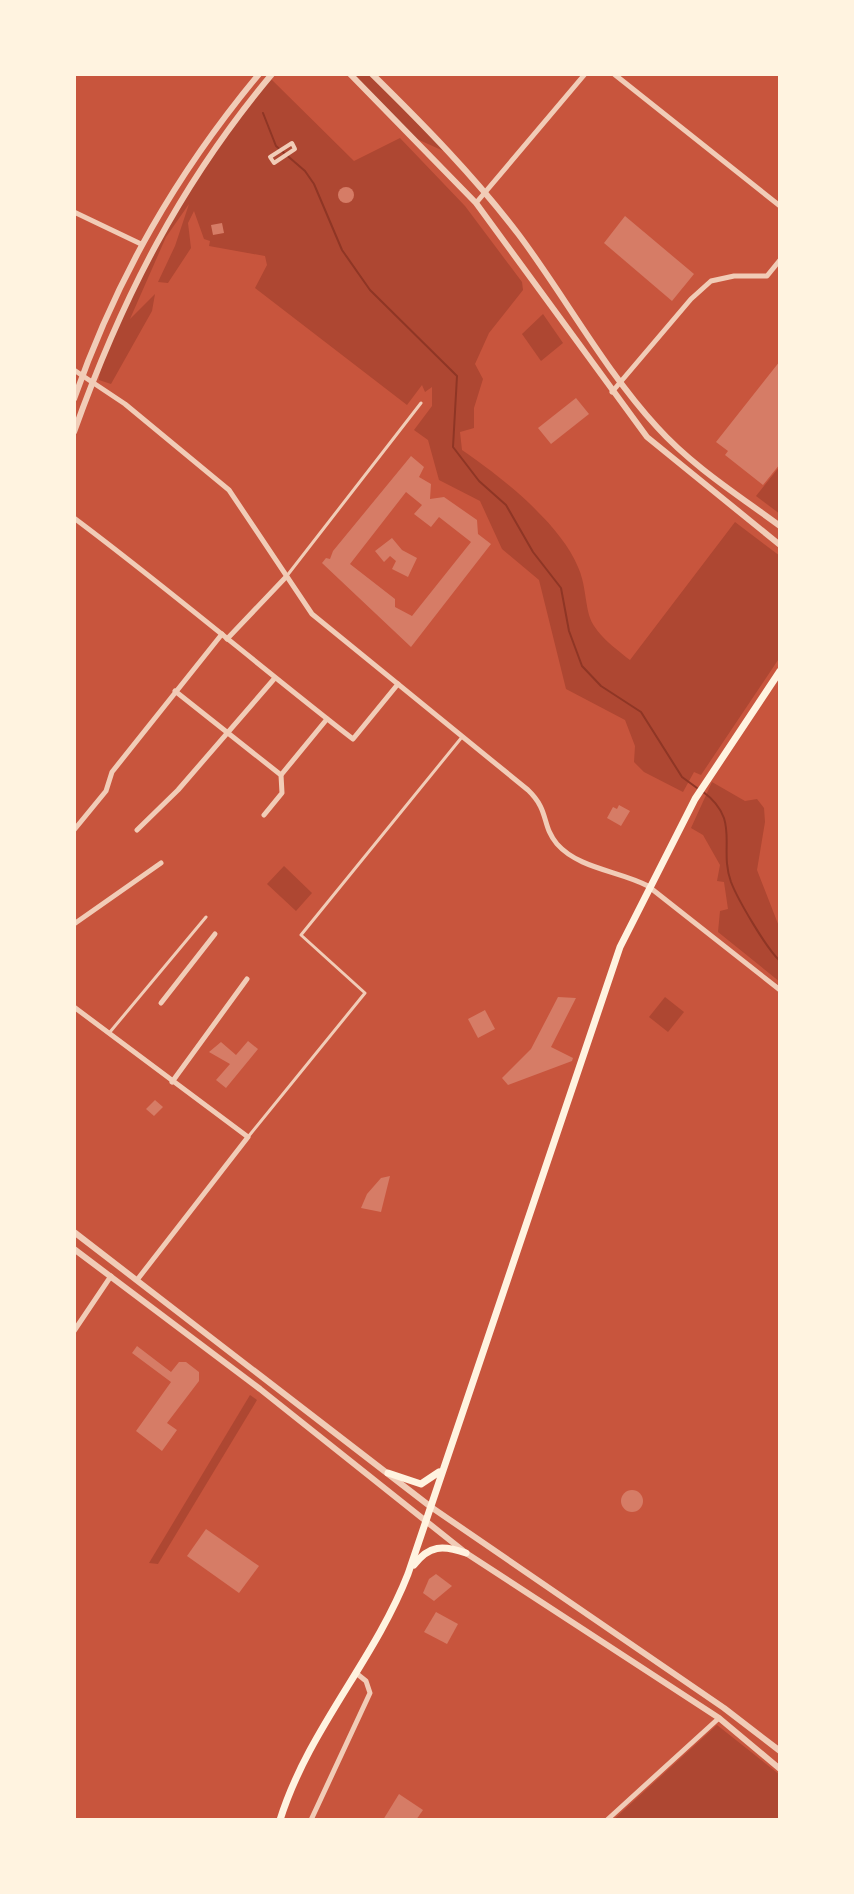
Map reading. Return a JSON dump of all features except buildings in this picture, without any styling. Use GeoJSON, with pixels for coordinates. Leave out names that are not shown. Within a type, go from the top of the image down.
{"type":"FeatureCollection","features":[{"type":"Feature","properties":{"kind":"main road"},"geometry":{"type":"LineString","coordinates":[[280,1820],[308,1751],[391,1617],[408,1574],[602,995],[648,886],[707,779],[780,671]]}},
{"type":"Feature","properties":{"kind":"main road"},"geometry":{"type":"LineString","coordinates":[[388,1473],[421,1484],[434,1478],[443,1467]]}},
{"type":"Feature","properties":{"kind":"main road"},"geometry":{"type":"LineString","coordinates":[[408,1574],[423,1553],[431,1549],[450,1547],[466,1553]]}},
{"type":"Feature","properties":{"kind":"street"},"geometry":{"type":"LineString","coordinates":[[74,399],[141,244],[167,196],[259,74]]}},
{"type":"Feature","properties":{"kind":"street"},"geometry":{"type":"LineString","coordinates":[[74,432],[92,382],[149,254],[217,143],[272,74]]}},
{"type":"Feature","properties":{"kind":"street"},"geometry":{"type":"LineString","coordinates":[[350,74],[476,203],[547,297],[611,393],[657,447],[780,545]]}},
{"type":"Feature","properties":{"kind":"street"},"geometry":{"type":"LineString","coordinates":[[372,74],[426,127],[519,235],[621,383],[673,444],[780,526]]}},
{"type":"Feature","properties":{"kind":"street"},"geometry":{"type":"LineString","coordinates":[[476,203],[486,195],[585,74]]}},
{"type":"Feature","properties":{"kind":"street"},"geometry":{"type":"LineString","coordinates":[[614,74],[780,206]]}},
{"type":"Feature","properties":{"kind":"street"},"geometry":{"type":"LineString","coordinates":[[292,143],[295,149],[274,163],[270,157],[292,143]]}},
{"type":"Feature","properties":{"kind":"street"},"geometry":{"type":"LineString","coordinates":[[74,212],[141,244]]}},
{"type":"Feature","properties":{"kind":"street"},"geometry":{"type":"LineString","coordinates":[[611,393],[691,299],[711,281],[734,276],[767,276],[780,260]]}},
{"type":"Feature","properties":{"kind":"street"},"geometry":{"type":"LineString","coordinates":[[74,370],[125,404],[229,490],[285,578],[312,614],[543,804],[549,831],[564,850],[589,864],[626,874],[648,886],[780,990]]}},
{"type":"Feature","properties":{"kind":"street"},"geometry":{"type":"LineString","coordinates":[[74,518],[181,598],[274,679],[353,739],[398,684]]}},
{"type":"Feature","properties":{"kind":"street"},"geometry":{"type":"LineString","coordinates":[[74,830],[106,791],[112,772],[175,691],[224,636],[285,578]]}},
{"type":"Feature","properties":{"kind":"street"},"geometry":{"type":"LineString","coordinates":[[137,830],[274,679]]}},
{"type":"Feature","properties":{"kind":"street"},"geometry":{"type":"LineString","coordinates":[[175,691],[281,775]]}},
{"type":"Feature","properties":{"kind":"street"},"geometry":{"type":"LineString","coordinates":[[264,815],[282,793],[281,775],[327,719]]}},
{"type":"Feature","properties":{"kind":"street"},"geometry":{"type":"LineString","coordinates":[[74,924],[161,863]]}},
{"type":"Feature","properties":{"kind":"street"},"geometry":{"type":"LineString","coordinates":[[161,1003],[215,934]]}},
{"type":"Feature","properties":{"kind":"street"},"geometry":{"type":"LineString","coordinates":[[172,1082],[247,979]]}},
{"type":"Feature","properties":{"kind":"street"},"geometry":{"type":"LineString","coordinates":[[74,1007],[248,1137],[137,1280]]}},
{"type":"Feature","properties":{"kind":"street"},"geometry":{"type":"LineString","coordinates":[[74,1232],[431,1507],[779,1748]]}},
{"type":"Feature","properties":{"kind":"street"},"geometry":{"type":"LineString","coordinates":[[74,1249],[466,1553],[719,1718],[780,1769]]}},
{"type":"Feature","properties":{"kind":"street"},"geometry":{"type":"LineString","coordinates":[[74,1331],[111,1276]]}},
{"type":"Feature","properties":{"kind":"street"},"geometry":{"type":"LineString","coordinates":[[311,1820],[370,1693],[366,1681],[356,1673]]}},
{"type":"Feature","properties":{"kind":"street"},"geometry":{"type":"LineString","coordinates":[[607,1820],[719,1718]]}},
{"type":"Feature","properties":{"kind":"lane"},"geometry":{"type":"LineString","coordinates":[[285,578],[421,403]]}},
{"type":"Feature","properties":{"kind":"lane"},"geometry":{"type":"LineString","coordinates":[[248,1137],[365,993],[301,935],[462,737]]}},
{"type":"Feature","properties":{"kind":"lane"},"geometry":{"type":"LineString","coordinates":[[108,1035],[206,917]]}},
{"type":"Feature","properties":{"kind":"shaded area"},"geometry":{"type":"Polygon","coordinates":[[[350,74],[372,74],[448,153],[417,139],[350,74]]]}},
{"type":"Feature","properties":{"kind":"shaded area"},"geometry":{"type":"Polygon","coordinates":[[[271,79],[354,161],[400,138],[465,206],[522,282],[523,290],[489,333],[475,364],[483,379],[474,408],[474,428],[460,432],[462,450],[511,487],[558,534],[580,573],[592,622],[606,640],[630,660],[735,522],[780,556],[780,657],[701,775],[694,772],[683,792],[644,772],[634,762],[635,746],[625,720],[566,689],[539,580],[502,549],[480,501],[439,480],[428,440],[414,430],[432,406],[432,387],[425,392],[422,385],[407,405],[255,288],[267,265],[265,256],[209,246],[210,241],[204,239],[194,211],[188,223],[191,248],[168,283],[158,282],[175,246],[189,204],[166,237],[130,319],[155,294],[152,311],[111,384],[99,380],[128,304],[162,236],[202,170],[271,79]]]}},
{"type":"Feature","properties":{"kind":"shaded area"},"geometry":{"type":"Polygon","coordinates":[[[543,314],[563,343],[541,361],[522,334],[543,314]]]}},
{"type":"Feature","properties":{"kind":"shaded area"},"geometry":{"type":"Polygon","coordinates":[[[780,466],[780,514],[756,496],[780,466]]]}},
{"type":"Feature","properties":{"kind":"shaded area"},"geometry":{"type":"Polygon","coordinates":[[[712,782],[745,801],[757,799],[764,808],[765,822],[757,870],[780,929],[780,982],[718,932],[720,911],[728,909],[724,882],[717,881],[720,865],[703,835],[691,828],[712,782]]]}},
{"type":"Feature","properties":{"kind":"shaded area"},"geometry":{"type":"Polygon","coordinates":[[[284,866],[312,893],[296,911],[267,884],[284,866]]]}},
{"type":"Feature","properties":{"kind":"shaded area"},"geometry":{"type":"Polygon","coordinates":[[[665,997],[684,1012],[668,1032],[649,1017],[665,997]]]}},
{"type":"Feature","properties":{"kind":"shaded area"},"geometry":{"type":"Polygon","coordinates":[[[250,1395],[257,1400],[158,1564],[149,1563],[250,1395]]]}},
{"type":"Feature","properties":{"kind":"shaded area"},"geometry":{"type":"Polygon","coordinates":[[[717,1725],[780,1775],[780,1820],[613,1820],[717,1725]]]}},
{"type":"Feature","properties":{"kind":"waterway"},"geometry":{"type":"LineString","coordinates":[[263,113],[276,146],[305,171],[314,184],[342,250],[370,290],[457,376],[453,447],[479,481],[506,505],[533,552],[561,588],[569,631],[582,666],[601,686],[641,712],[682,777],[697,788]]}},
{"type":"Feature","properties":{"kind":"waterway"},"geometry":{"type":"LineString","coordinates":[[702,791],[722,812],[731,882],[760,935],[780,961]]}}]}
